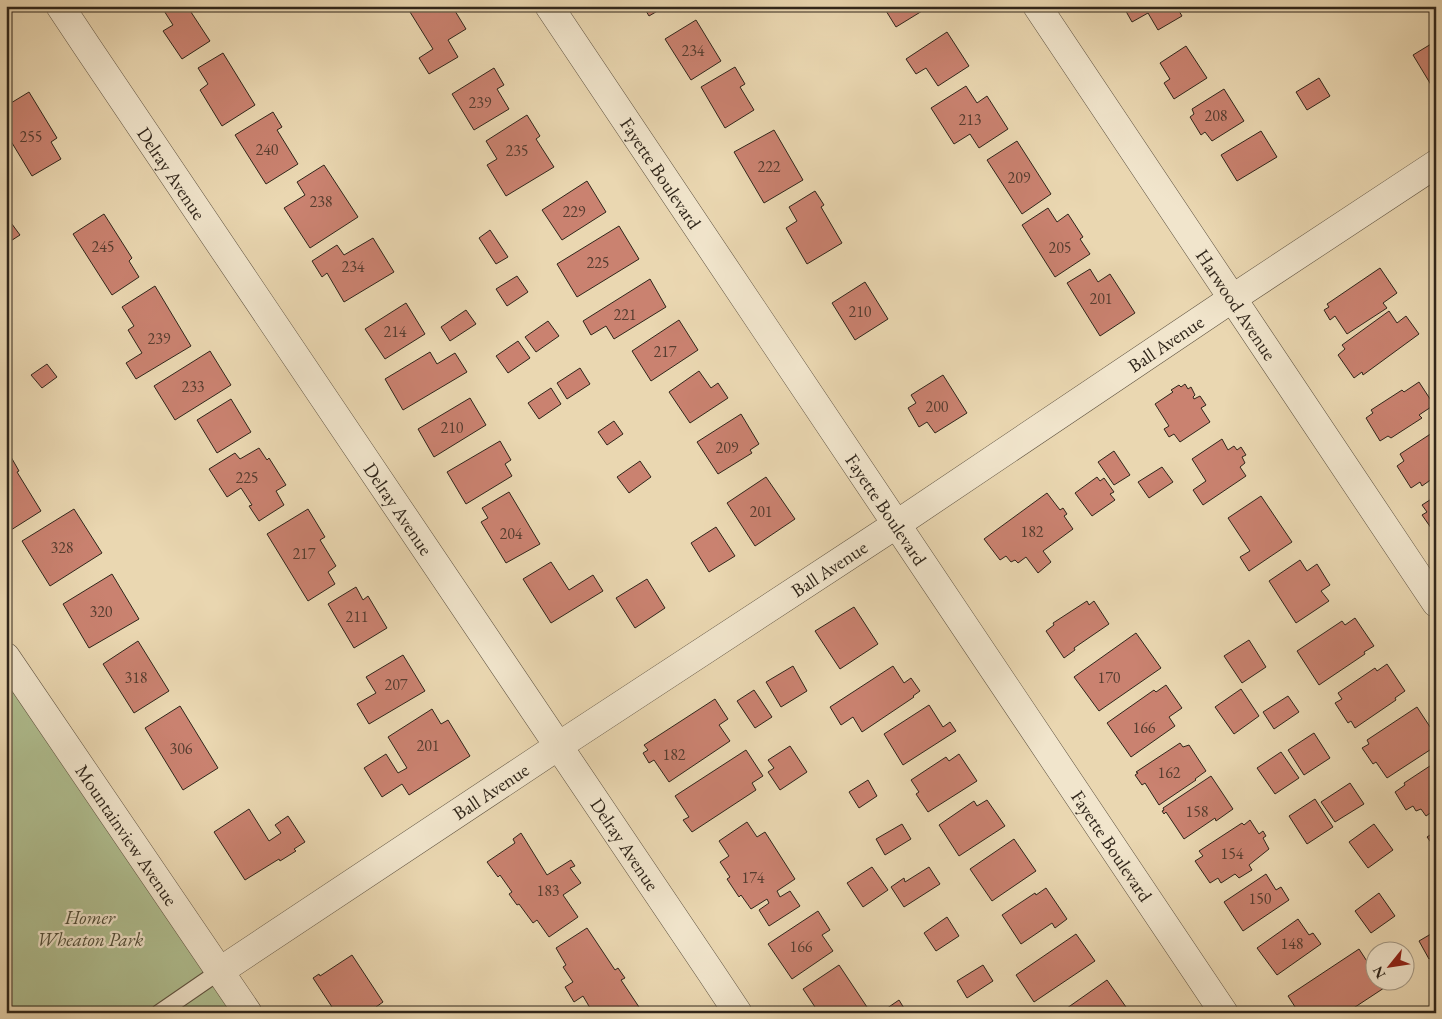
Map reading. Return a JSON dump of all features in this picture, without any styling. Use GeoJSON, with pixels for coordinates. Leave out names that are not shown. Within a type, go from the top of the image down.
{"type":"FeatureCollection","features":[{"type":"Feature","properties":{"kind":"street","name":"Delray Avenue"},"geometry":{"type":"LineString","coordinates":[[60,6],[192,204],[560,745],[738,1013]]}},
{"type":"Feature","properties":{"kind":"street","name":"Fayette Boulevard"},"geometry":{"type":"LineString","coordinates":[[549,6],[1224,1013]]}},
{"type":"Feature","properties":{"kind":"street","name":"Harwood Avenue"},"geometry":{"type":"LineString","coordinates":[[1037,6],[1436,603]]}},
{"type":"Feature","properties":{"kind":"street","name":"Ball Avenue"},"geometry":{"type":"LineString","coordinates":[[220,971],[897,524],[1232,298],[1436,164]]}},
{"type":"Feature","properties":{"kind":"street","name":"Mountainview Avenue"},"geometry":{"type":"LineString","coordinates":[[6,656],[248,1013]]}},
{"type":"Feature","properties":{"kind":"lane"},"geometry":{"type":"LineString","coordinates":[[159,1013],[220,971]]}},
{"type":"Feature","properties":{"kind":"green space","name":"Homer Wheaton Park"},"geometry":{"type":"Polygon","coordinates":[[[6,657],[248,1013],[6,1013],[6,657]]]}},
{"type":"Feature","properties":{"kind":"building"},"geometry":{"type":"Polygon","coordinates":[[[161,6],[187,6],[210,41],[182,59],[163,31],[173,25],[161,6]]]}},
{"type":"Feature","properties":{"kind":"building"},"geometry":{"type":"Polygon","coordinates":[[[419,6],[452,6],[466,29],[448,40],[458,57],[429,74],[419,58],[433,49],[410,12],[419,6]]]}},
{"type":"Feature","properties":{"kind":"building"},"geometry":{"type":"Polygon","coordinates":[[[643,6],[666,6],[649,16],[643,6]]]}},
{"type":"Feature","properties":{"kind":"building"},"geometry":{"type":"Polygon","coordinates":[[[883,6],[926,6],[927,8],[896,27],[883,6]]]}},
{"type":"Feature","properties":{"kind":"building"},"geometry":{"type":"Polygon","coordinates":[[[1123,6],[1176,6],[1182,16],[1158,30],[1148,13],[1132,22],[1123,6]]]}},
{"type":"Feature","properties":{"kind":"building"},"geometry":{"type":"Polygon","coordinates":[[[696,20],[721,61],[691,80],[665,39],[696,20]]]}},
{"type":"Feature","properties":{"kind":"building"},"geometry":{"type":"Polygon","coordinates":[[[947,32],[969,66],[938,86],[926,68],[916,74],[906,59],[947,32]]]}},
{"type":"Feature","properties":{"kind":"building"},"geometry":{"type":"Polygon","coordinates":[[[1436,41],[1436,93],[1413,55],[1436,41]]]}},
{"type":"Feature","properties":{"kind":"building"},"geometry":{"type":"Polygon","coordinates":[[[1186,46],[1207,78],[1174,99],[1164,83],[1170,79],[1160,63],[1186,46]]]}},
{"type":"Feature","properties":{"kind":"building"},"geometry":{"type":"Polygon","coordinates":[[[223,53],[255,105],[222,126],[200,90],[208,84],[198,68],[223,53]]]}},
{"type":"Feature","properties":{"kind":"building"},"geometry":{"type":"Polygon","coordinates":[[[735,67],[745,84],[740,87],[754,110],[725,128],[701,87],[735,67]]]}},
{"type":"Feature","properties":{"kind":"building"},"geometry":{"type":"Polygon","coordinates":[[[494,68],[504,85],[497,89],[509,109],[474,130],[452,94],[494,68]]]}},
{"type":"Feature","properties":{"kind":"building"},"geometry":{"type":"Polygon","coordinates":[[[1319,78],[1330,96],[1307,110],[1296,92],[1319,78]]]}},
{"type":"Feature","properties":{"kind":"building"},"geometry":{"type":"Polygon","coordinates":[[[966,86],[977,103],[987,96],[1008,129],[979,148],[970,134],[954,144],[931,108],[966,86]]]}},
{"type":"Feature","properties":{"kind":"building"},"geometry":{"type":"Polygon","coordinates":[[[1224,89],[1244,121],[1212,141],[1205,132],[1201,135],[1190,117],[1194,114],[1192,109],[1224,89]]]}},
{"type":"Feature","properties":{"kind":"building"},"geometry":{"type":"Polygon","coordinates":[[[29,92],[57,138],[51,142],[61,159],[32,176],[6,133],[6,106],[29,92]]]}},
{"type":"Feature","properties":{"kind":"building"},"geometry":{"type":"Polygon","coordinates":[[[273,112],[282,127],[277,130],[298,164],[266,184],[235,135],[273,112]]]}},
{"type":"Feature","properties":{"kind":"building"},"geometry":{"type":"Polygon","coordinates":[[[527,115],[540,136],[536,139],[554,167],[506,196],[487,165],[497,159],[486,141],[527,115]]]}},
{"type":"Feature","properties":{"kind":"building"},"geometry":{"type":"Polygon","coordinates":[[[774,130],[803,180],[764,203],[734,152],[774,130]]]}},
{"type":"Feature","properties":{"kind":"building"},"geometry":{"type":"Polygon","coordinates":[[[1261,131],[1277,157],[1237,181],[1221,155],[1261,131]]]}},
{"type":"Feature","properties":{"kind":"building"},"geometry":{"type":"Polygon","coordinates":[[[1017,141],[1051,194],[1022,214],[987,160],[1017,141]]]}},
{"type":"Feature","properties":{"kind":"building"},"geometry":{"type":"Polygon","coordinates":[[[324,165],[358,217],[310,248],[284,208],[305,195],[297,182],[324,165]]]}},
{"type":"Feature","properties":{"kind":"building"},"geometry":{"type":"Polygon","coordinates":[[[587,181],[606,212],[562,240],[542,210],[587,181]]]}},
{"type":"Feature","properties":{"kind":"building"},"geometry":{"type":"Polygon","coordinates":[[[815,191],[824,205],[821,207],[842,243],[807,264],[786,228],[797,221],[789,207],[815,191]]]}},
{"type":"Feature","properties":{"kind":"building"},"geometry":{"type":"Polygon","coordinates":[[[1048,208],[1057,222],[1068,214],[1083,237],[1080,239],[1090,254],[1055,277],[1022,225],[1048,208]]]}},
{"type":"Feature","properties":{"kind":"building"},"geometry":{"type":"Polygon","coordinates":[[[104,214],[132,258],[129,261],[139,277],[112,295],[73,234],[104,214]]]}},
{"type":"Feature","properties":{"kind":"building"},"geometry":{"type":"Polygon","coordinates":[[[6,216],[20,235],[6,244],[6,216]]]}},
{"type":"Feature","properties":{"kind":"building"},"geometry":{"type":"Polygon","coordinates":[[[619,226],[639,259],[577,297],[557,264],[619,226]]]}},
{"type":"Feature","properties":{"kind":"building"},"geometry":{"type":"Polygon","coordinates":[[[490,230],[508,257],[496,264],[479,238],[490,230]]]}},
{"type":"Feature","properties":{"kind":"building"},"geometry":{"type":"Polygon","coordinates":[[[373,238],[394,272],[344,302],[327,273],[322,277],[312,261],[337,245],[344,255],[373,238]]]}},
{"type":"Feature","properties":{"kind":"building"},"geometry":{"type":"Polygon","coordinates":[[[1380,268],[1397,293],[1383,303],[1387,308],[1347,334],[1335,316],[1330,320],[1324,310],[1329,307],[1327,304],[1380,268]]]}},
{"type":"Feature","properties":{"kind":"building"},"geometry":{"type":"Polygon","coordinates":[[[1090,269],[1098,282],[1110,274],[1135,313],[1100,336],[1067,283],[1090,269]]]}},
{"type":"Feature","properties":{"kind":"building"},"geometry":{"type":"Polygon","coordinates":[[[517,276],[528,292],[507,306],[496,289],[517,276]]]}},
{"type":"Feature","properties":{"kind":"building"},"geometry":{"type":"Polygon","coordinates":[[[650,279],[666,307],[614,339],[606,326],[591,335],[583,321],[650,279]]]}},
{"type":"Feature","properties":{"kind":"building"},"geometry":{"type":"Polygon","coordinates":[[[865,282],[888,319],[855,340],[832,303],[865,282]]]}},
{"type":"Feature","properties":{"kind":"building"},"geometry":{"type":"Polygon","coordinates":[[[155,286],[191,346],[136,379],[126,363],[142,353],[128,330],[134,326],[122,307],[155,286]]]}},
{"type":"Feature","properties":{"kind":"building"},"geometry":{"type":"Polygon","coordinates":[[[406,303],[425,334],[385,359],[365,329],[406,303]]]}},
{"type":"Feature","properties":{"kind":"building"},"geometry":{"type":"Polygon","coordinates":[[[466,310],[476,324],[450,341],[441,327],[466,310]]]}},
{"type":"Feature","properties":{"kind":"building"},"geometry":{"type":"Polygon","coordinates":[[[1389,311],[1397,323],[1406,316],[1419,334],[1363,375],[1362,372],[1354,378],[1338,355],[1345,349],[1342,345],[1389,311]]]}},
{"type":"Feature","properties":{"kind":"building"},"geometry":{"type":"Polygon","coordinates":[[[679,320],[698,350],[651,381],[632,351],[679,320]]]}},
{"type":"Feature","properties":{"kind":"building"},"geometry":{"type":"Polygon","coordinates":[[[548,321],[559,336],[536,352],[525,337],[548,321]]]}},
{"type":"Feature","properties":{"kind":"building"},"geometry":{"type":"Polygon","coordinates":[[[518,341],[530,358],[508,373],[496,356],[518,341]]]}},
{"type":"Feature","properties":{"kind":"building"},"geometry":{"type":"Polygon","coordinates":[[[210,351],[231,385],[175,420],[154,386],[210,351]]]}},
{"type":"Feature","properties":{"kind":"building"},"geometry":{"type":"Polygon","coordinates":[[[430,352],[437,364],[455,353],[467,372],[403,410],[385,379],[430,352]]]}},
{"type":"Feature","properties":{"kind":"building"},"geometry":{"type":"Polygon","coordinates":[[[47,364],[57,377],[42,388],[31,375],[47,364]]]}},
{"type":"Feature","properties":{"kind":"building"},"geometry":{"type":"Polygon","coordinates":[[[580,368],[590,384],[567,399],[557,383],[580,368]]]}},
{"type":"Feature","properties":{"kind":"building"},"geometry":{"type":"Polygon","coordinates":[[[699,371],[711,388],[718,383],[728,398],[690,423],[669,392],[699,371]]]}},
{"type":"Feature","properties":{"kind":"building"},"geometry":{"type":"Polygon","coordinates":[[[943,375],[967,413],[935,433],[927,422],[919,427],[908,408],[916,403],[911,395],[943,375]]]}},
{"type":"Feature","properties":{"kind":"building"},"geometry":{"type":"Polygon","coordinates":[[[1419,382],[1434,405],[1419,415],[1422,418],[1391,438],[1388,436],[1380,441],[1366,418],[1373,413],[1371,410],[1402,390],[1404,392],[1419,382]]]}},
{"type":"Feature","properties":{"kind":"building"},"geometry":{"type":"Polygon","coordinates":[[[1185,384],[1188,389],[1191,387],[1195,395],[1194,399],[1200,396],[1206,405],[1201,408],[1210,422],[1180,442],[1174,434],[1169,437],[1164,429],[1169,426],[1155,404],[1173,392],[1171,390],[1185,384]]]}},
{"type":"Feature","properties":{"kind":"building"},"geometry":{"type":"Polygon","coordinates":[[[551,388],[561,404],[539,419],[528,403],[551,388]]]}},
{"type":"Feature","properties":{"kind":"building"},"geometry":{"type":"Polygon","coordinates":[[[470,398],[486,425],[434,457],[418,429],[470,398]]]}},
{"type":"Feature","properties":{"kind":"building"},"geometry":{"type":"Polygon","coordinates":[[[231,399],[251,432],[217,453],[197,420],[231,399]]]}},
{"type":"Feature","properties":{"kind":"building"},"geometry":{"type":"Polygon","coordinates":[[[741,414],[759,444],[750,450],[752,453],[718,474],[697,442],[741,414]]]}},
{"type":"Feature","properties":{"kind":"building"},"geometry":{"type":"Polygon","coordinates":[[[614,421],[623,434],[607,445],[598,432],[614,421]]]}},
{"type":"Feature","properties":{"kind":"building"},"geometry":{"type":"Polygon","coordinates":[[[1432,433],[1436,437],[1436,476],[1422,486],[1420,482],[1411,488],[1397,466],[1404,461],[1400,454],[1432,433]]]}},
{"type":"Feature","properties":{"kind":"building"},"geometry":{"type":"Polygon","coordinates":[[[1222,439],[1228,450],[1234,446],[1237,450],[1241,447],[1246,455],[1242,457],[1245,463],[1240,467],[1246,476],[1203,505],[1193,490],[1206,481],[1192,459],[1222,439]]]}},
{"type":"Feature","properties":{"kind":"building"},"geometry":{"type":"Polygon","coordinates":[[[500,441],[511,460],[505,464],[512,476],[466,504],[447,472],[500,441]]]}},
{"type":"Feature","properties":{"kind":"building"},"geometry":{"type":"Polygon","coordinates":[[[259,448],[267,460],[269,458],[286,485],[276,491],[284,505],[259,521],[249,506],[252,505],[241,488],[227,497],[209,469],[235,453],[240,459],[259,448]]]}},
{"type":"Feature","properties":{"kind":"building"},"geometry":{"type":"Polygon","coordinates":[[[1114,451],[1130,475],[1114,485],[1098,462],[1114,451]]]}},
{"type":"Feature","properties":{"kind":"building"},"geometry":{"type":"Polygon","coordinates":[[[11,457],[19,471],[17,472],[41,511],[11,530],[6,523],[6,460],[11,457]]]}},
{"type":"Feature","properties":{"kind":"building"},"geometry":{"type":"Polygon","coordinates":[[[640,461],[651,477],[629,493],[617,477],[640,461]]]}},
{"type":"Feature","properties":{"kind":"building"},"geometry":{"type":"Polygon","coordinates":[[[1162,467],[1173,482],[1149,498],[1138,482],[1162,467]]]}},
{"type":"Feature","properties":{"kind":"building"},"geometry":{"type":"Polygon","coordinates":[[[766,477],[795,519],[755,546],[727,503],[766,477]]]}},
{"type":"Feature","properties":{"kind":"building"},"geometry":{"type":"Polygon","coordinates":[[[1097,477],[1100,481],[1104,478],[1114,492],[1110,494],[1115,500],[1092,516],[1075,493],[1097,477]]]}},
{"type":"Feature","properties":{"kind":"building"},"geometry":{"type":"Polygon","coordinates":[[[509,492],[540,544],[506,563],[481,522],[488,518],[482,508],[509,492]]]}},
{"type":"Feature","properties":{"kind":"building"},"geometry":{"type":"Polygon","coordinates":[[[1047,493],[1060,510],[1063,508],[1067,514],[1064,516],[1073,529],[1043,551],[1051,562],[1038,573],[1026,557],[1018,563],[1015,560],[1011,562],[1006,556],[1000,560],[984,539],[1047,493]]]}},
{"type":"Feature","properties":{"kind":"building"},"geometry":{"type":"Polygon","coordinates":[[[1261,496],[1292,542],[1249,571],[1240,557],[1250,551],[1228,518],[1261,496]]]}},
{"type":"Feature","properties":{"kind":"building"},"geometry":{"type":"Polygon","coordinates":[[[1436,496],[1436,535],[1422,515],[1427,512],[1422,505],[1436,496]]]}},
{"type":"Feature","properties":{"kind":"building"},"geometry":{"type":"Polygon","coordinates":[[[74,509],[102,553],[50,586],[22,541],[74,509]]]}},
{"type":"Feature","properties":{"kind":"building"},"geometry":{"type":"Polygon","coordinates":[[[308,509],[325,537],[320,540],[336,566],[328,572],[335,584],[308,601],[267,534],[308,509]]]}},
{"type":"Feature","properties":{"kind":"building"},"geometry":{"type":"Polygon","coordinates":[[[716,527],[735,556],[709,572],[691,543],[716,527]]]}},
{"type":"Feature","properties":{"kind":"building"},"geometry":{"type":"Polygon","coordinates":[[[1300,560],[1307,571],[1317,564],[1330,585],[1321,591],[1329,601],[1296,623],[1269,581],[1300,560]]]}},
{"type":"Feature","properties":{"kind":"building"},"geometry":{"type":"Polygon","coordinates":[[[551,562],[569,590],[593,575],[603,591],[551,623],[523,579],[551,562]]]}},
{"type":"Feature","properties":{"kind":"building"},"geometry":{"type":"Polygon","coordinates":[[[112,574],[139,619],[89,648],[63,604],[112,574]]]}},
{"type":"Feature","properties":{"kind":"building"},"geometry":{"type":"Polygon","coordinates":[[[647,579],[665,608],[635,628],[616,598],[647,579]]]}},
{"type":"Feature","properties":{"kind":"building"},"geometry":{"type":"Polygon","coordinates":[[[356,587],[363,600],[368,596],[387,628],[354,648],[328,604],[356,587]]]}},
{"type":"Feature","properties":{"kind":"building"},"geometry":{"type":"Polygon","coordinates":[[[1087,601],[1089,605],[1094,601],[1109,624],[1074,648],[1075,650],[1064,658],[1046,631],[1054,625],[1053,623],[1087,601]]]}},
{"type":"Feature","properties":{"kind":"building"},"geometry":{"type":"Polygon","coordinates":[[[854,607],[878,644],[840,669],[815,631],[854,607]]]}},
{"type":"Feature","properties":{"kind":"building"},"geometry":{"type":"Polygon","coordinates":[[[1355,618],[1374,646],[1319,685],[1297,651],[1342,621],[1345,625],[1355,618]]]}},
{"type":"Feature","properties":{"kind":"building"},"geometry":{"type":"Polygon","coordinates":[[[1136,633],[1161,668],[1099,711],[1074,677],[1136,633]]]}},
{"type":"Feature","properties":{"kind":"building"},"geometry":{"type":"Polygon","coordinates":[[[1249,640],[1266,667],[1242,683],[1224,656],[1249,640]]]}},
{"type":"Feature","properties":{"kind":"building"},"geometry":{"type":"Polygon","coordinates":[[[138,641],[169,691],[134,713],[103,664],[138,641]]]}},
{"type":"Feature","properties":{"kind":"building"},"geometry":{"type":"Polygon","coordinates":[[[403,655],[425,691],[369,724],[357,704],[376,693],[366,677],[403,655]]]}},
{"type":"Feature","properties":{"kind":"building"},"geometry":{"type":"Polygon","coordinates":[[[1387,664],[1405,691],[1395,698],[1396,700],[1355,728],[1351,721],[1348,723],[1335,703],[1342,699],[1338,693],[1375,668],[1377,671],[1387,664]]]}},
{"type":"Feature","properties":{"kind":"building"},"geometry":{"type":"Polygon","coordinates":[[[793,666],[807,691],[781,707],[766,682],[793,666]]]}},
{"type":"Feature","properties":{"kind":"building"},"geometry":{"type":"Polygon","coordinates":[[[893,666],[904,683],[911,678],[920,691],[862,732],[853,717],[841,725],[830,707],[893,666]]]}},
{"type":"Feature","properties":{"kind":"building"},"geometry":{"type":"Polygon","coordinates":[[[1166,685],[1182,708],[1169,717],[1175,726],[1131,757],[1107,723],[1154,690],[1156,692],[1166,685]]]}},
{"type":"Feature","properties":{"kind":"building"},"geometry":{"type":"Polygon","coordinates":[[[1241,689],[1259,716],[1234,734],[1215,707],[1241,689]]]}},
{"type":"Feature","properties":{"kind":"building"},"geometry":{"type":"Polygon","coordinates":[[[754,690],[772,717],[755,728],[737,701],[754,690]]]}},
{"type":"Feature","properties":{"kind":"building"},"geometry":{"type":"Polygon","coordinates":[[[1288,696],[1299,712],[1274,729],[1263,712],[1288,696]]]}},
{"type":"Feature","properties":{"kind":"building"},"geometry":{"type":"Polygon","coordinates":[[[715,699],[728,719],[719,725],[730,741],[669,782],[654,760],[649,763],[643,753],[648,750],[644,745],[715,699]]]}},
{"type":"Feature","properties":{"kind":"building"},"geometry":{"type":"Polygon","coordinates":[[[929,705],[943,727],[950,722],[956,731],[903,765],[884,734],[929,705]]]}},
{"type":"Feature","properties":{"kind":"building"},"geometry":{"type":"Polygon","coordinates":[[[180,706],[218,768],[183,790],[145,728],[180,706]]]}},
{"type":"Feature","properties":{"kind":"building"},"geometry":{"type":"Polygon","coordinates":[[[1417,707],[1436,736],[1436,746],[1387,778],[1376,762],[1373,764],[1362,748],[1369,744],[1367,740],[1417,707]]]}},
{"type":"Feature","properties":{"kind":"building"},"geometry":{"type":"Polygon","coordinates":[[[432,709],[441,724],[448,720],[470,756],[409,795],[402,784],[382,797],[364,768],[386,754],[398,773],[407,768],[388,737],[432,709]]]}},
{"type":"Feature","properties":{"kind":"building"},"geometry":{"type":"Polygon","coordinates":[[[1314,733],[1330,758],[1304,775],[1288,750],[1314,733]]]}},
{"type":"Feature","properties":{"kind":"building"},"geometry":{"type":"Polygon","coordinates":[[[1180,743],[1183,747],[1189,745],[1206,771],[1159,805],[1145,783],[1142,785],[1135,775],[1138,773],[1136,772],[1180,743]]]}},
{"type":"Feature","properties":{"kind":"building"},"geometry":{"type":"Polygon","coordinates":[[[790,746],[807,772],[780,790],[768,772],[774,768],[768,760],[790,746]]]}},
{"type":"Feature","properties":{"kind":"building"},"geometry":{"type":"Polygon","coordinates":[[[746,750],[763,776],[752,783],[756,790],[692,832],[683,820],[689,817],[675,796],[746,750]]]}},
{"type":"Feature","properties":{"kind":"building"},"geometry":{"type":"Polygon","coordinates":[[[1281,752],[1299,778],[1275,794],[1257,768],[1281,752]]]}},
{"type":"Feature","properties":{"kind":"building"},"geometry":{"type":"Polygon","coordinates":[[[959,754],[977,781],[928,812],[916,794],[919,792],[911,780],[946,757],[949,761],[959,754]]]}},
{"type":"Feature","properties":{"kind":"building"},"geometry":{"type":"Polygon","coordinates":[[[1436,762],[1436,809],[1426,816],[1421,809],[1416,811],[1413,806],[1406,810],[1395,792],[1405,785],[1404,783],[1436,762]]]}},
{"type":"Feature","properties":{"kind":"building"},"geometry":{"type":"Polygon","coordinates":[[[1211,776],[1233,809],[1216,821],[1215,818],[1184,839],[1166,812],[1164,814],[1163,808],[1211,776]]]}},
{"type":"Feature","properties":{"kind":"building"},"geometry":{"type":"Polygon","coordinates":[[[868,780],[877,796],[859,808],[849,792],[868,780]]]}},
{"type":"Feature","properties":{"kind":"building"},"geometry":{"type":"Polygon","coordinates":[[[1350,783],[1364,804],[1335,822],[1321,802],[1350,783]]]}},
{"type":"Feature","properties":{"kind":"building"},"geometry":{"type":"Polygon","coordinates":[[[1315,799],[1333,827],[1307,844],[1289,816],[1315,799]]]}},
{"type":"Feature","properties":{"kind":"building"},"geometry":{"type":"Polygon","coordinates":[[[987,800],[1005,826],[959,856],[939,825],[974,801],[977,806],[987,800]]]}},
{"type":"Feature","properties":{"kind":"building"},"geometry":{"type":"Polygon","coordinates":[[[249,809],[269,841],[281,833],[275,825],[288,816],[305,842],[294,849],[296,851],[245,880],[214,832],[249,809]]]}},
{"type":"Feature","properties":{"kind":"building"},"geometry":{"type":"Polygon","coordinates":[[[1250,820],[1259,834],[1263,831],[1266,836],[1263,838],[1269,849],[1249,865],[1252,870],[1239,878],[1235,874],[1221,883],[1218,878],[1210,883],[1195,861],[1203,856],[1199,851],[1242,823],[1244,825],[1250,820]]]}},
{"type":"Feature","properties":{"kind":"building"},"geometry":{"type":"Polygon","coordinates":[[[747,822],[757,837],[765,832],[795,879],[777,891],[780,897],[790,891],[800,906],[769,926],[759,910],[769,903],[767,899],[751,909],[741,895],[739,897],[727,879],[730,877],[720,862],[729,856],[719,841],[747,822]]]}},
{"type":"Feature","properties":{"kind":"building"},"geometry":{"type":"Polygon","coordinates":[[[902,824],[911,839],[885,855],[876,839],[902,824]]]}},
{"type":"Feature","properties":{"kind":"building"},"geometry":{"type":"Polygon","coordinates":[[[1374,824],[1393,850],[1368,868],[1349,842],[1374,824]]]}},
{"type":"Feature","properties":{"kind":"building"},"geometry":{"type":"Polygon","coordinates":[[[1436,831],[1436,849],[1427,837],[1436,831]]]}},
{"type":"Feature","properties":{"kind":"building"},"geometry":{"type":"Polygon","coordinates":[[[521,833],[547,875],[571,860],[575,866],[570,868],[581,883],[563,895],[578,917],[549,937],[537,920],[533,923],[519,904],[517,905],[509,894],[512,892],[500,875],[498,877],[487,862],[515,843],[513,839],[521,833]]]}},
{"type":"Feature","properties":{"kind":"building"},"geometry":{"type":"Polygon","coordinates":[[[1014,839],[1036,871],[992,901],[970,869],[1014,839]]]}},
{"type":"Feature","properties":{"kind":"building"},"geometry":{"type":"Polygon","coordinates":[[[872,867],[888,890],[863,907],[847,883],[872,867]]]}},
{"type":"Feature","properties":{"kind":"building"},"geometry":{"type":"Polygon","coordinates":[[[929,867],[940,884],[904,907],[891,887],[904,878],[905,882],[929,867]]]}},
{"type":"Feature","properties":{"kind":"building"},"geometry":{"type":"Polygon","coordinates":[[[1266,874],[1276,890],[1281,887],[1289,900],[1243,931],[1224,902],[1266,874]]]}},
{"type":"Feature","properties":{"kind":"building"},"geometry":{"type":"Polygon","coordinates":[[[1046,888],[1067,919],[1055,928],[1052,923],[1021,944],[1002,915],[1046,888]]]}},
{"type":"Feature","properties":{"kind":"building"},"geometry":{"type":"Polygon","coordinates":[[[1379,893],[1395,916],[1371,933],[1355,911],[1379,893]]]}},
{"type":"Feature","properties":{"kind":"building"},"geometry":{"type":"Polygon","coordinates":[[[818,911],[830,930],[822,935],[833,951],[792,979],[768,944],[818,911]]]}},
{"type":"Feature","properties":{"kind":"building"},"geometry":{"type":"Polygon","coordinates":[[[947,917],[959,936],[936,951],[924,933],[947,917]]]}},
{"type":"Feature","properties":{"kind":"building"},"geometry":{"type":"Polygon","coordinates":[[[1298,919],[1309,935],[1313,933],[1321,944],[1277,975],[1257,948],[1298,919]]]}},
{"type":"Feature","properties":{"kind":"building"},"geometry":{"type":"Polygon","coordinates":[[[587,928],[615,970],[618,968],[625,978],[621,980],[639,1007],[629,1013],[593,1013],[583,996],[574,1002],[565,987],[573,982],[563,967],[566,965],[556,948],[587,928]]]}},
{"type":"Feature","properties":{"kind":"building"},"geometry":{"type":"Polygon","coordinates":[[[1436,931],[1436,955],[1429,959],[1419,941],[1436,931]]]}},
{"type":"Feature","properties":{"kind":"building"},"geometry":{"type":"Polygon","coordinates":[[[1076,934],[1095,961],[1034,1002],[1016,975],[1076,934]]]}},
{"type":"Feature","properties":{"kind":"building"},"geometry":{"type":"Polygon","coordinates":[[[1359,949],[1364,957],[1364,992],[1378,992],[1346,1013],[1299,1013],[1288,996],[1359,949]]]}},
{"type":"Feature","properties":{"kind":"building"},"geometry":{"type":"Polygon","coordinates":[[[352,955],[383,1002],[376,1007],[380,1013],[341,1013],[337,1008],[334,1010],[313,978],[319,974],[320,976],[352,955]]]}},
{"type":"Feature","properties":{"kind":"building"},"geometry":{"type":"Polygon","coordinates":[[[839,965],[871,1013],[819,1013],[803,989],[839,965]]]}},
{"type":"Feature","properties":{"kind":"building"},"geometry":{"type":"Polygon","coordinates":[[[983,965],[993,981],[967,998],[957,981],[983,965]]]}},
{"type":"Feature","properties":{"kind":"building"},"geometry":{"type":"Polygon","coordinates":[[[1107,980],[1126,1007],[1119,1013],[1060,1013],[1107,980]]]}},
{"type":"Feature","properties":{"kind":"building"},"geometry":{"type":"Polygon","coordinates":[[[899,1000],[907,1013],[880,1013],[899,1000]]]}}]}
